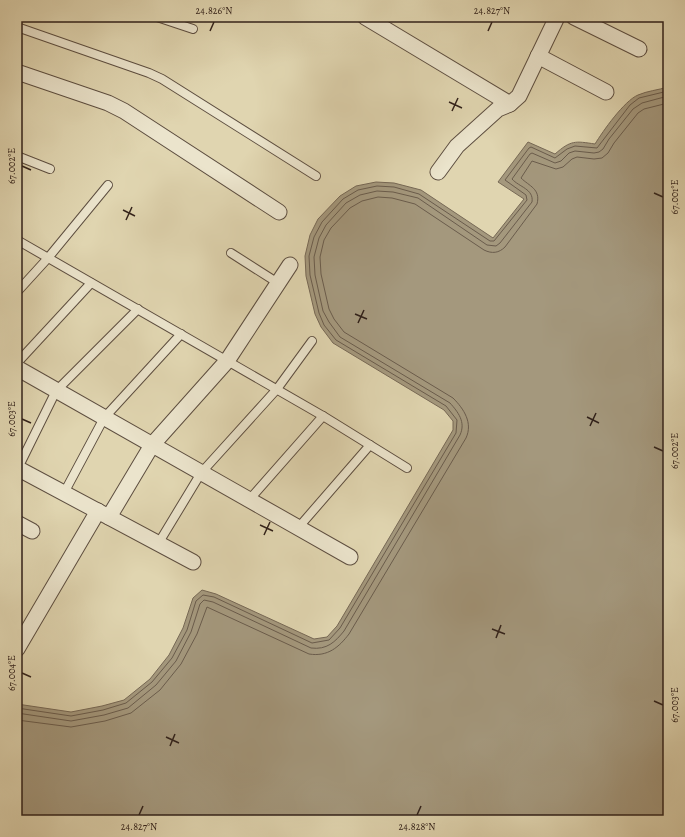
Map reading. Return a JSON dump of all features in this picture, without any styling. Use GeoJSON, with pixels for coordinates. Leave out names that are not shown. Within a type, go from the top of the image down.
{"type":"FeatureCollection","features":[{"type":"Feature","properties":{"kind":"street"},"geometry":{"type":"LineString","coordinates":[[365,17],[510,104]]}},
{"type":"Feature","properties":{"kind":"street"},"geometry":{"type":"LineString","coordinates":[[438,172],[457,146],[498,109],[510,104],[519,96],[557,17]]}},
{"type":"Feature","properties":{"kind":"street"},"geometry":{"type":"LineString","coordinates":[[574,17],[639,50]]}},
{"type":"Feature","properties":{"kind":"street"},"geometry":{"type":"LineString","coordinates":[[538,56],[606,92]]}},
{"type":"Feature","properties":{"kind":"street"},"geometry":{"type":"LineString","coordinates":[[17,72],[108,103],[124,111],[279,212]]}},
{"type":"Feature","properties":{"kind":"street"},"geometry":{"type":"LineString","coordinates":[[19,641],[152,445],[227,361],[290,265]]}},
{"type":"Feature","properties":{"kind":"street"},"geometry":{"type":"LineString","coordinates":[[17,368],[350,557]]}},
{"type":"Feature","properties":{"kind":"street"},"geometry":{"type":"LineString","coordinates":[[17,468],[193,562]]}},
{"type":"Feature","properties":{"kind":"street"},"geometry":{"type":"LineString","coordinates":[[17,523],[32,531]]}},
{"type":"Feature","properties":{"kind":"lane"},"geometry":{"type":"LineString","coordinates":[[157,17],[193,29]]}},
{"type":"Feature","properties":{"kind":"lane"},"geometry":{"type":"LineString","coordinates":[[17,27],[149,73],[162,79],[316,176]]}},
{"type":"Feature","properties":{"kind":"lane"},"geometry":{"type":"LineString","coordinates":[[17,156],[50,169]]}},
{"type":"Feature","properties":{"kind":"lane"},"geometry":{"type":"LineString","coordinates":[[17,292],[48,258],[108,185]]}},
{"type":"Feature","properties":{"kind":"lane"},"geometry":{"type":"LineString","coordinates":[[17,240],[277,389],[407,468]]}},
{"type":"Feature","properties":{"kind":"lane"},"geometry":{"type":"LineString","coordinates":[[231,253],[278,283]]}},
{"type":"Feature","properties":{"kind":"lane"},"geometry":{"type":"LineString","coordinates":[[17,363],[91,283]]}},
{"type":"Feature","properties":{"kind":"lane"},"geometry":{"type":"LineString","coordinates":[[17,468],[56,390],[138,309]]}},
{"type":"Feature","properties":{"kind":"lane"},"geometry":{"type":"LineString","coordinates":[[64,493],[104,418],[181,334]]}},
{"type":"Feature","properties":{"kind":"lane"},"geometry":{"type":"LineString","coordinates":[[158,544],[201,473],[277,389],[312,341]]}},
{"type":"Feature","properties":{"kind":"lane"},"geometry":{"type":"LineString","coordinates":[[249,500],[323,416]]}},
{"type":"Feature","properties":{"kind":"lane"},"geometry":{"type":"LineString","coordinates":[[298,528],[370,445]]}},
{"type":"Feature","properties":{"kind":"water"},"geometry":{"type":"Polygon","coordinates":[[[668,87],[668,820],[17,820],[17,704],[71,712],[124,700],[150,679],[169,655],[183,628],[193,598],[202,590],[216,594],[314,639],[327,637],[337,626],[453,430],[453,421],[444,410],[333,343],[321,327],[315,314],[306,276],[305,256],[310,235],[318,219],[340,196],[356,186],[376,182],[394,183],[421,190],[493,238],[524,199],[498,182],[528,142],[555,154],[569,144],[583,142],[595,144],[614,117],[632,98],[668,87]]]}}]}
